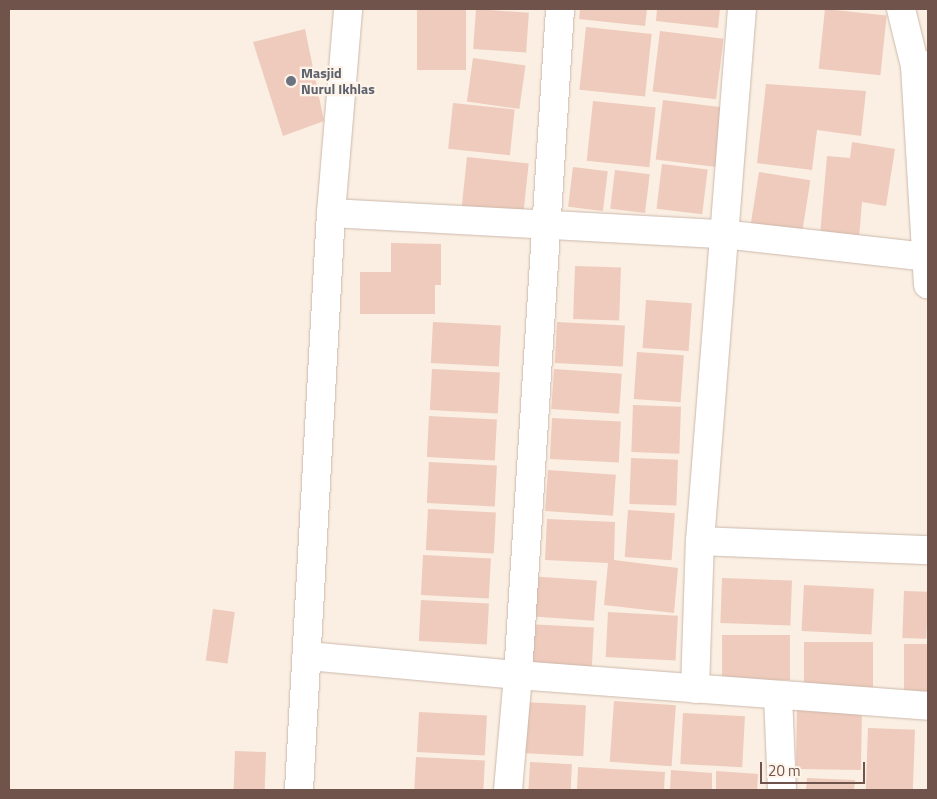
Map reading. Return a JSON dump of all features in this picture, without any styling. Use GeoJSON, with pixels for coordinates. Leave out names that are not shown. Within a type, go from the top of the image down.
{"type":"FeatureCollection","features":[{"type":"Feature","properties":{"kind":"street"},"geometry":{"type":"LineString","coordinates":[[299,790],[308,656],[331,213],[348,9]]}},
{"type":"Feature","properties":{"kind":"street"},"geometry":{"type":"LineString","coordinates":[[508,790],[518,675],[549,222],[560,9]]}},
{"type":"Feature","properties":{"kind":"street"},"geometry":{"type":"LineString","coordinates":[[695,689],[700,541],[722,234],[742,9]]}},
{"type":"Feature","properties":{"kind":"street"},"geometry":{"type":"LineString","coordinates":[[901,9],[922,66],[928,285]]}},
{"type":"Feature","properties":{"kind":"street"},"geometry":{"type":"LineString","coordinates":[[331,213],[549,222],[722,234],[926,257]]}},
{"type":"Feature","properties":{"kind":"street"},"geometry":{"type":"LineString","coordinates":[[700,541],[928,550]]}},
{"type":"Feature","properties":{"kind":"street"},"geometry":{"type":"LineString","coordinates":[[308,656],[778,696],[928,706]]}},
{"type":"Feature","properties":{"kind":"street"},"geometry":{"type":"LineString","coordinates":[[778,696],[782,790]]}},
{"type":"Feature","properties":{"kind":"building"},"geometry":{"type":"Polygon","coordinates":[[[417,9],[466,9],[466,70],[417,70],[417,9]]]}},
{"type":"Feature","properties":{"kind":"building"},"geometry":{"type":"Polygon","coordinates":[[[476,9],[529,13],[526,53],[473,49],[476,9]]]}},
{"type":"Feature","properties":{"kind":"building"},"geometry":{"type":"Polygon","coordinates":[[[580,9],[647,9],[645,26],[579,19],[580,9]]]}},
{"type":"Feature","properties":{"kind":"building"},"geometry":{"type":"Polygon","coordinates":[[[657,9],[720,9],[718,28],[656,21],[657,9]]]}},
{"type":"Feature","properties":{"kind":"building"},"geometry":{"type":"Polygon","coordinates":[[[825,9],[887,15],[880,75],[819,69],[825,9]]]}},
{"type":"Feature","properties":{"kind":"building"},"geometry":{"type":"Polygon","coordinates":[[[586,27],[652,34],[645,97],[579,90],[586,27]]]}},
{"type":"Feature","properties":{"kind":"building","name":"Masjid Nurul Ikhlas"},"geometry":{"type":"Polygon","coordinates":[[[305,29],[324,121],[283,136],[253,42],[305,29]]]}},
{"type":"Feature","properties":{"kind":"building"},"geometry":{"type":"Polygon","coordinates":[[[660,31],[724,39],[716,99],[653,92],[660,31]]]}},
{"type":"Feature","properties":{"kind":"building"},"geometry":{"type":"Polygon","coordinates":[[[473,58],[525,65],[519,109],[467,102],[473,58]]]}},
{"type":"Feature","properties":{"kind":"building"},"geometry":{"type":"Polygon","coordinates":[[[766,84],[866,91],[861,136],[817,130],[812,170],[757,163],[766,84]]]}},
{"type":"Feature","properties":{"kind":"building"},"geometry":{"type":"Polygon","coordinates":[[[663,100],[726,108],[718,167],[656,160],[663,100]]]}},
{"type":"Feature","properties":{"kind":"building"},"geometry":{"type":"Polygon","coordinates":[[[593,101],[656,108],[649,167],[587,161],[593,101]]]}},
{"type":"Feature","properties":{"kind":"building"},"geometry":{"type":"Polygon","coordinates":[[[453,103],[515,109],[510,155],[448,149],[453,103]]]}},
{"type":"Feature","properties":{"kind":"building"},"geometry":{"type":"Polygon","coordinates":[[[852,142],[895,149],[886,206],[862,202],[859,238],[820,235],[827,156],[850,158],[852,142]]]}},
{"type":"Feature","properties":{"kind":"building"},"geometry":{"type":"Polygon","coordinates":[[[467,157],[529,163],[523,213],[462,207],[467,157]]]}},
{"type":"Feature","properties":{"kind":"building"},"geometry":{"type":"Polygon","coordinates":[[[662,164],[708,170],[702,214],[657,209],[662,164]]]}},
{"type":"Feature","properties":{"kind":"building"},"geometry":{"type":"Polygon","coordinates":[[[573,167],[608,171],[603,211],[568,207],[573,167]]]}},
{"type":"Feature","properties":{"kind":"building"},"geometry":{"type":"Polygon","coordinates":[[[615,170],[650,174],[645,213],[610,209],[615,170]]]}},
{"type":"Feature","properties":{"kind":"building"},"geometry":{"type":"Polygon","coordinates":[[[759,172],[810,180],[802,234],[750,226],[759,172]]]}},
{"type":"Feature","properties":{"kind":"building"},"geometry":{"type":"Polygon","coordinates":[[[391,243],[441,244],[441,285],[435,285],[435,314],[360,314],[360,272],[391,272],[391,243]]]}},
{"type":"Feature","properties":{"kind":"building"},"geometry":{"type":"Polygon","coordinates":[[[575,266],[621,268],[619,321],[573,319],[575,266]]]}},
{"type":"Feature","properties":{"kind":"building"},"geometry":{"type":"Polygon","coordinates":[[[646,300],[692,303],[689,351],[643,348],[646,300]]]}},
{"type":"Feature","properties":{"kind":"building"},"geometry":{"type":"Polygon","coordinates":[[[433,322],[501,326],[499,367],[431,363],[433,322]]]}},
{"type":"Feature","properties":{"kind":"building"},"geometry":{"type":"Polygon","coordinates":[[[557,322],[625,326],[623,367],[555,363],[557,322]]]}},
{"type":"Feature","properties":{"kind":"building"},"geometry":{"type":"Polygon","coordinates":[[[637,352],[684,355],[681,402],[634,399],[637,352]]]}},
{"type":"Feature","properties":{"kind":"building"},"geometry":{"type":"Polygon","coordinates":[[[432,369],[500,373],[498,414],[430,410],[432,369]]]}},
{"type":"Feature","properties":{"kind":"building"},"geometry":{"type":"Polygon","coordinates":[[[554,369],[622,374],[619,414],[551,409],[554,369]]]}},
{"type":"Feature","properties":{"kind":"building"},"geometry":{"type":"Polygon","coordinates":[[[633,405],[681,407],[679,454],[631,452],[633,405]]]}},
{"type":"Feature","properties":{"kind":"building"},"geometry":{"type":"Polygon","coordinates":[[[429,416],[497,420],[495,461],[427,457],[429,416]]]}},
{"type":"Feature","properties":{"kind":"building"},"geometry":{"type":"Polygon","coordinates":[[[552,418],[621,422],[619,463],[550,459],[552,418]]]}},
{"type":"Feature","properties":{"kind":"building"},"geometry":{"type":"Polygon","coordinates":[[[631,458],[678,460],[676,506],[629,504],[631,458]]]}},
{"type":"Feature","properties":{"kind":"building"},"geometry":{"type":"Polygon","coordinates":[[[429,462],[497,466],[495,507],[427,503],[429,462]]]}},
{"type":"Feature","properties":{"kind":"building"},"geometry":{"type":"Polygon","coordinates":[[[548,470],[616,475],[613,516],[545,511],[548,470]]]}},
{"type":"Feature","properties":{"kind":"building"},"geometry":{"type":"Polygon","coordinates":[[[428,509],[496,513],[494,554],[426,550],[428,509]]]}},
{"type":"Feature","properties":{"kind":"building"},"geometry":{"type":"Polygon","coordinates":[[[628,510],[675,513],[672,560],[625,557],[628,510]]]}},
{"type":"Feature","properties":{"kind":"building"},"geometry":{"type":"Polygon","coordinates":[[[547,519],[615,522],[614,560],[678,568],[674,613],[604,605],[608,563],[545,560],[547,519]]]}},
{"type":"Feature","properties":{"kind":"building"},"geometry":{"type":"Polygon","coordinates":[[[423,555],[491,559],[489,599],[421,595],[423,555]]]}},
{"type":"Feature","properties":{"kind":"building"},"geometry":{"type":"Polygon","coordinates":[[[529,576],[597,581],[594,621],[526,616],[529,576]]]}},
{"type":"Feature","properties":{"kind":"building"},"geometry":{"type":"Polygon","coordinates":[[[722,578],[792,580],[790,625],[720,623],[722,578]]]}},
{"type":"Feature","properties":{"kind":"building"},"geometry":{"type":"Polygon","coordinates":[[[804,585],[874,589],[871,635],[802,631],[804,585]]]}},
{"type":"Feature","properties":{"kind":"building"},"geometry":{"type":"Polygon","coordinates":[[[904,591],[928,592],[926,639],[902,638],[904,591]]]}},
{"type":"Feature","properties":{"kind":"building"},"geometry":{"type":"Polygon","coordinates":[[[421,600],[489,604],[487,645],[419,641],[421,600]]]}},
{"type":"Feature","properties":{"kind":"building"},"geometry":{"type":"Polygon","coordinates":[[[213,609],[235,612],[228,664],[206,660],[213,609]]]}},
{"type":"Feature","properties":{"kind":"building"},"geometry":{"type":"Polygon","coordinates":[[[608,612],[678,616],[676,661],[606,657],[608,612]]]}},
{"type":"Feature","properties":{"kind":"building"},"geometry":{"type":"Polygon","coordinates":[[[526,624],[594,628],[592,670],[524,666],[526,624]]]}},
{"type":"Feature","properties":{"kind":"building"},"geometry":{"type":"Polygon","coordinates":[[[722,635],[790,635],[790,680],[722,680],[722,635]]]}},
{"type":"Feature","properties":{"kind":"building"},"geometry":{"type":"Polygon","coordinates":[[[804,642],[873,642],[873,687],[804,687],[804,642]]]}},
{"type":"Feature","properties":{"kind":"building"},"geometry":{"type":"Polygon","coordinates":[[[904,644],[928,644],[928,691],[904,691],[904,644]]]}},
{"type":"Feature","properties":{"kind":"building"},"geometry":{"type":"Polygon","coordinates":[[[614,701],[676,705],[672,766],[610,762],[614,701]]]}},
{"type":"Feature","properties":{"kind":"building"},"geometry":{"type":"Polygon","coordinates":[[[524,702],[586,705],[583,756],[521,753],[524,702]]]}},
{"type":"Feature","properties":{"kind":"building"},"geometry":{"type":"Polygon","coordinates":[[[797,707],[862,708],[861,770],[796,769],[797,707]]]}},
{"type":"Feature","properties":{"kind":"building"},"geometry":{"type":"Polygon","coordinates":[[[419,712],[487,716],[485,756],[417,752],[419,712]]]}},
{"type":"Feature","properties":{"kind":"building"},"geometry":{"type":"Polygon","coordinates":[[[683,713],[745,716],[742,767],[680,764],[683,713]]]}},
{"type":"Feature","properties":{"kind":"building"},"geometry":{"type":"Polygon","coordinates":[[[868,728],[915,730],[913,790],[866,790],[868,728]]]}},
{"type":"Feature","properties":{"kind":"building"},"geometry":{"type":"Polygon","coordinates":[[[235,751],[266,752],[265,790],[234,790],[235,751]]]}},
{"type":"Feature","properties":{"kind":"building"},"geometry":{"type":"Polygon","coordinates":[[[416,757],[485,761],[483,790],[414,790],[416,757]]]}},
{"type":"Feature","properties":{"kind":"building"},"geometry":{"type":"Polygon","coordinates":[[[530,762],[572,764],[571,790],[529,790],[530,762]]]}},
{"type":"Feature","properties":{"kind":"building"},"geometry":{"type":"Polygon","coordinates":[[[578,767],[665,772],[664,790],[577,790],[578,767]]]}},
{"type":"Feature","properties":{"kind":"building"},"geometry":{"type":"Polygon","coordinates":[[[671,770],[712,773],[712,790],[670,790],[671,770]]]}},
{"type":"Feature","properties":{"kind":"building"},"geometry":{"type":"Polygon","coordinates":[[[716,771],[758,774],[757,790],[716,790],[716,771]]]}},
{"type":"Feature","properties":{"kind":"building"},"geometry":{"type":"Polygon","coordinates":[[[807,778],[855,780],[854,790],[806,790],[807,778]]]}},
{"type":"Feature","properties":{"kind":"place","name":"Masjid Nurul Ikhlas"},"geometry":{"type":"Point","coordinates":[291,81]}}]}
